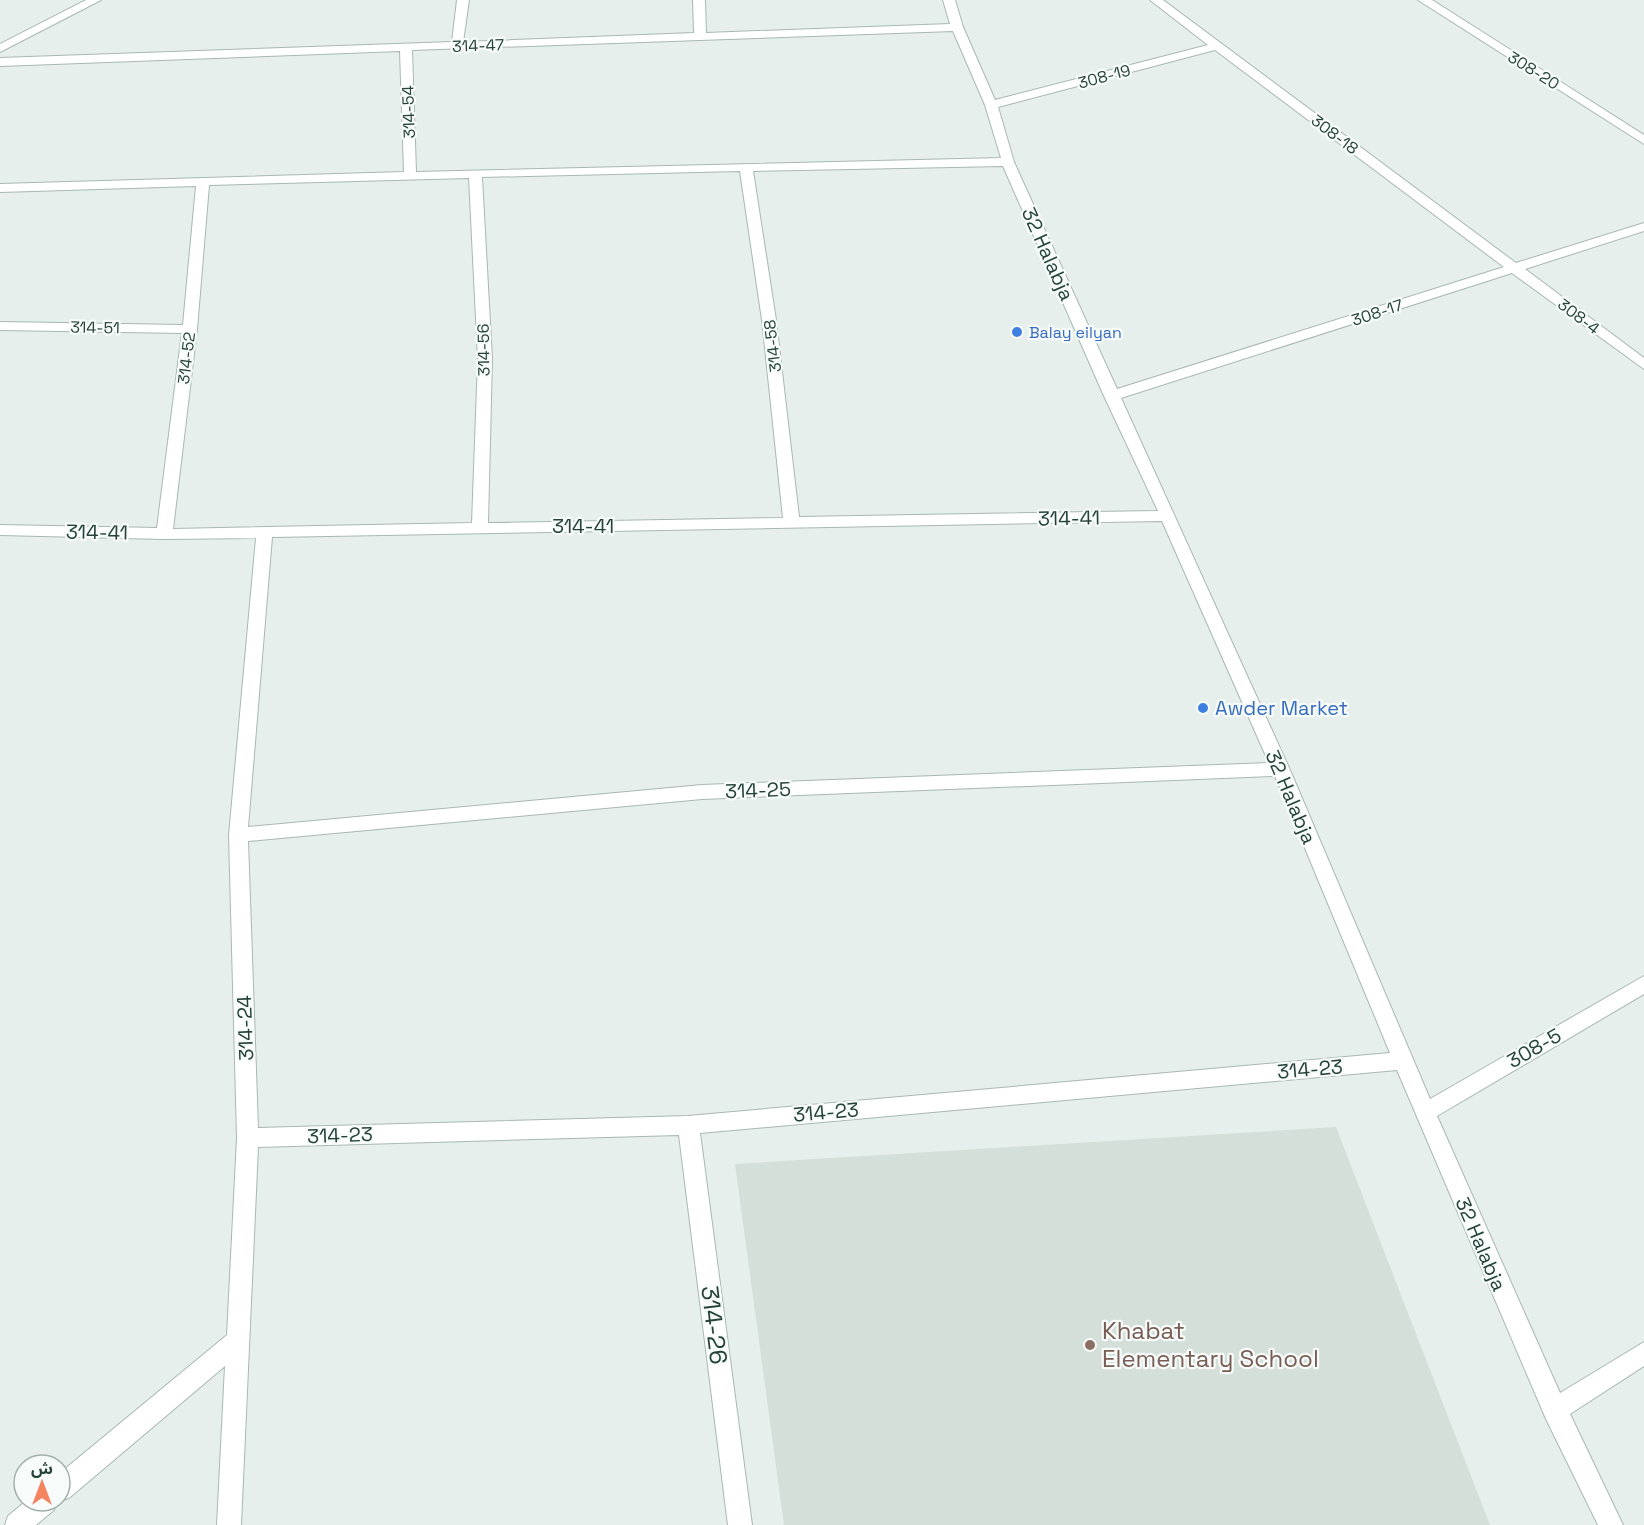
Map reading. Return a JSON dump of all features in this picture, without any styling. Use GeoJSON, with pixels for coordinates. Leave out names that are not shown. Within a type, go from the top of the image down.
{"type":"FeatureCollection","features":[{"type":"Feature","properties":{"kind":"street"},"geometry":{"type":"LineString","coordinates":[[0,49],[95,0]]}},
{"type":"Feature","properties":{"kind":"street"},"geometry":{"type":"LineString","coordinates":[[457,45],[464,0]]}},
{"type":"Feature","properties":{"kind":"street"},"geometry":{"type":"LineString","coordinates":[[699,0],[700,36]]}},
{"type":"Feature","properties":{"kind":"street","name":"32 Halabja"},"geometry":{"type":"LineString","coordinates":[[949,0],[957,27],[991,105],[1008,162],[1280,769],[1401,1061],[1554,1411],[1611,1525]]}},
{"type":"Feature","properties":{"kind":"street","name":"308-18"},"geometry":{"type":"LineString","coordinates":[[1156,0],[1515,268]]}},
{"type":"Feature","properties":{"kind":"street","name":"308-20"},"geometry":{"type":"LineString","coordinates":[[1424,0],[1644,140]]}},
{"type":"Feature","properties":{"kind":"street","name":"314-47"},"geometry":{"type":"LineString","coordinates":[[0,62],[957,27]]}},
{"type":"Feature","properties":{"kind":"street","name":"308-19"},"geometry":{"type":"LineString","coordinates":[[991,105],[1217,46]]}},
{"type":"Feature","properties":{"kind":"street","name":"314-54"},"geometry":{"type":"LineString","coordinates":[[406,47],[410,176]]}},
{"type":"Feature","properties":{"kind":"street"},"geometry":{"type":"LineString","coordinates":[[0,188],[1008,162]]}},
{"type":"Feature","properties":{"kind":"street","name":"314-58"},"geometry":{"type":"LineString","coordinates":[[746,168],[769,320],[792,524]]}},
{"type":"Feature","properties":{"kind":"street","name":"314-56"},"geometry":{"type":"LineString","coordinates":[[475,174],[485,359],[480,526]]}},
{"type":"Feature","properties":{"kind":"street","name":"314-52"},"geometry":{"type":"LineString","coordinates":[[164,534],[190,329],[203,182]]}},
{"type":"Feature","properties":{"kind":"street","name":"308-17"},"geometry":{"type":"LineString","coordinates":[[1111,396],[1644,227]]}},
{"type":"Feature","properties":{"kind":"street","name":"308-4"},"geometry":{"type":"LineString","coordinates":[[1515,268],[1644,365]]}},
{"type":"Feature","properties":{"kind":"street","name":"314-51"},"geometry":{"type":"LineString","coordinates":[[0,326],[190,329]]}},
{"type":"Feature","properties":{"kind":"street","name":"314-41"},"geometry":{"type":"LineString","coordinates":[[0,530],[164,534],[480,526],[792,524],[1166,516]]}},
{"type":"Feature","properties":{"kind":"street","name":"314-24"},"geometry":{"type":"LineString","coordinates":[[229,1525],[248,1138],[238,835],[265,531]]}},
{"type":"Feature","properties":{"kind":"street","name":"314-25"},"geometry":{"type":"LineString","coordinates":[[238,835],[702,792],[1280,769]]}},
{"type":"Feature","properties":{"kind":"street","name":"308-5"},"geometry":{"type":"LineString","coordinates":[[1424,1113],[1644,984]]}},
{"type":"Feature","properties":{"kind":"street","name":"314-23"},"geometry":{"type":"LineString","coordinates":[[248,1138],[688,1125],[1401,1061]]}},
{"type":"Feature","properties":{"kind":"street","name":"314-26"},"geometry":{"type":"LineString","coordinates":[[688,1125],[740,1525]]}},
{"type":"Feature","properties":{"kind":"street"},"geometry":{"type":"LineString","coordinates":[[72,1479],[238,1340]]}},
{"type":"Feature","properties":{"kind":"street"},"geometry":{"type":"LineString","coordinates":[[1554,1411],[1644,1353]]}},
{"type":"Feature","properties":{"kind":"street"},"geometry":{"type":"LineString","coordinates":[[16,1525],[30,1513]]}},
{"type":"Feature","properties":{"kind":"shaded area","name":"Khabat Elementary School"},"geometry":{"type":"Polygon","coordinates":[[[1336,1127],[1490,1525],[784,1525],[735,1164],[1336,1127]]]}},
{"type":"Feature","properties":{"kind":"place","name":"Balay eilyan"},"geometry":{"type":"Point","coordinates":[1017,332]}},
{"type":"Feature","properties":{"kind":"place","name":"Awder Market"},"geometry":{"type":"Point","coordinates":[1203,708]}},
{"type":"Feature","properties":{"kind":"place","name":"Khabat Elementary School"},"geometry":{"type":"Point","coordinates":[1090,1345]}}]}
